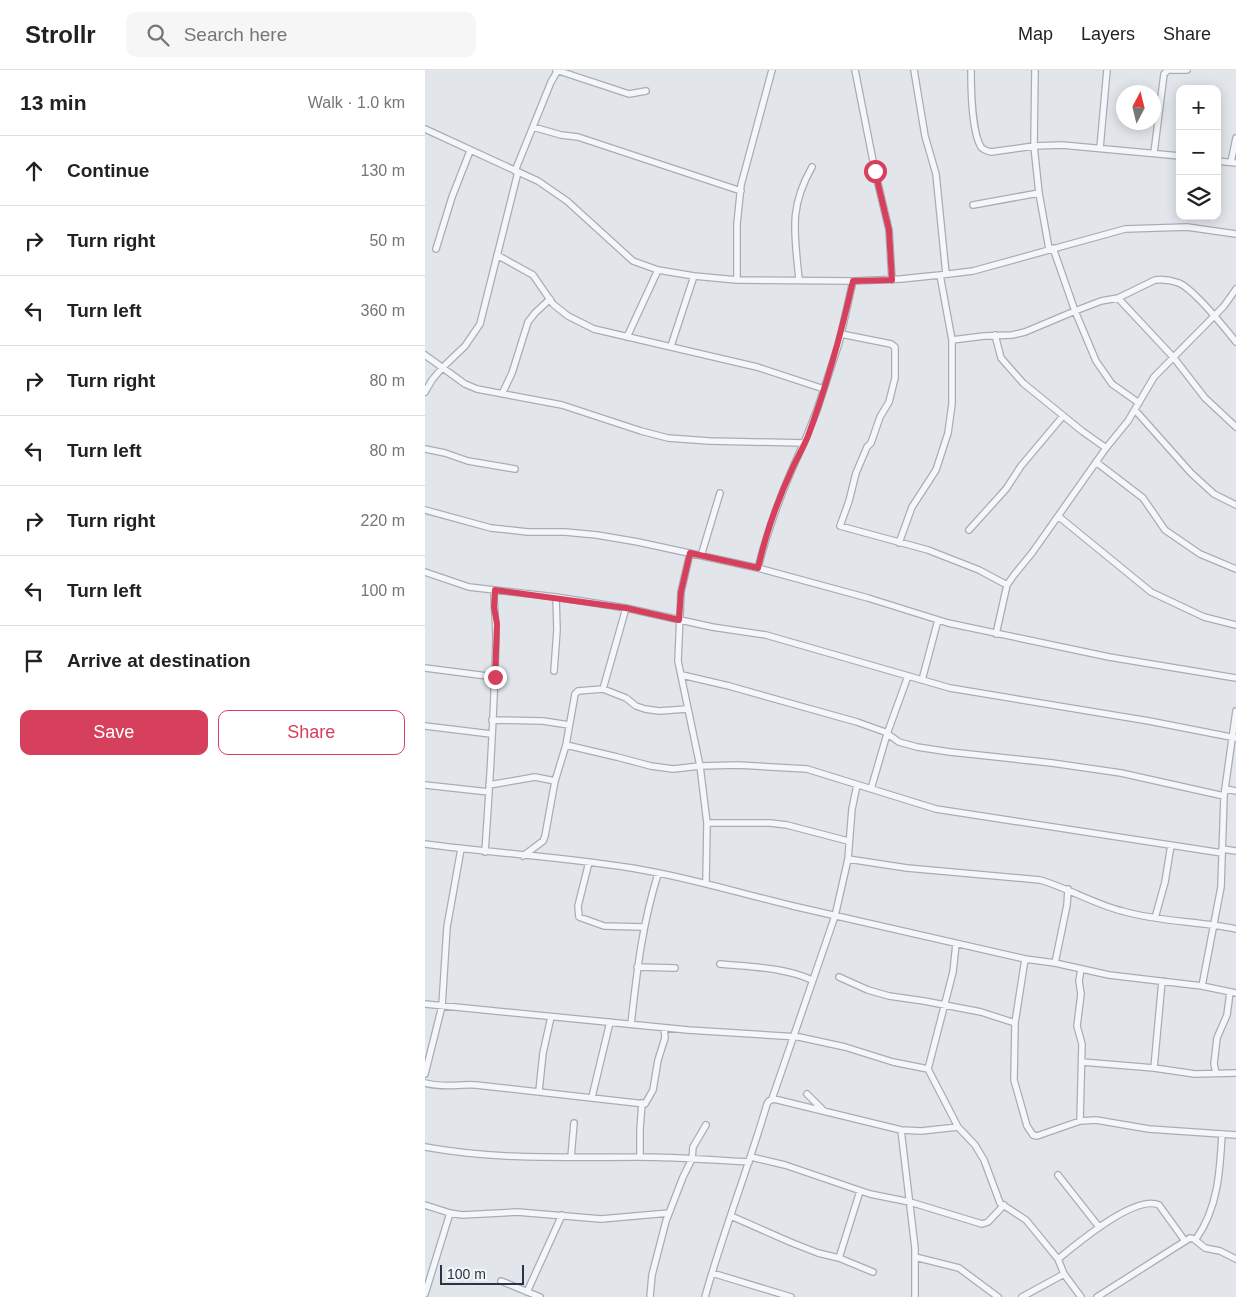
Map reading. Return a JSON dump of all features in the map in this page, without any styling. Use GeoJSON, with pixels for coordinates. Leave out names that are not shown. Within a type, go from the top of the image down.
{"type":"FeatureCollection","features":[{"type":"Feature","properties":{"kind":"street"},"geometry":{"type":"LineString","coordinates":[[425,392],[441,368],[465,346],[480,324],[516,172],[557,70],[629,94],[646,91]]}},
{"type":"Feature","properties":{"kind":"street"},"geometry":{"type":"LineString","coordinates":[[737,280],[737,224],[741,191],[772,70]]}},
{"type":"Feature","properties":{"kind":"street"},"geometry":{"type":"LineString","coordinates":[[855,70],[889,230],[892,280]]}},
{"type":"Feature","properties":{"kind":"street"},"geometry":{"type":"LineString","coordinates":[[899,543],[912,507],[936,470],[948,433],[952,404],[952,340],[943,275],[936,174],[925,136],[914,70]]}},
{"type":"Feature","properties":{"kind":"street"},"geometry":{"type":"LineString","coordinates":[[971,70],[973,117],[982,149],[991,152],[1034,146],[1062,145],[1176,156]]}},
{"type":"Feature","properties":{"kind":"street"},"geometry":{"type":"LineString","coordinates":[[1035,70],[1034,146],[1039,192],[1051,249],[1096,360],[1112,384],[1139,403]]}},
{"type":"Feature","properties":{"kind":"street"},"geometry":{"type":"LineString","coordinates":[[1100,148],[1107,70]]}},
{"type":"Feature","properties":{"kind":"street"},"geometry":{"type":"LineString","coordinates":[[1154,153],[1164,74],[1169,70],[1187,70]]}},
{"type":"Feature","properties":{"kind":"street"},"geometry":{"type":"LineString","coordinates":[[533,127],[561,135],[578,137],[741,191]]}},
{"type":"Feature","properties":{"kind":"street"},"geometry":{"type":"LineString","coordinates":[[425,129],[538,181],[555,192],[633,260],[658,270],[694,276],[737,280],[892,280],[973,271],[1125,229],[1187,228],[1236,234]]}},
{"type":"Feature","properties":{"kind":"street"},"geometry":{"type":"LineString","coordinates":[[1221,161],[1234,163],[1236,138]]}},
{"type":"Feature","properties":{"kind":"street"},"geometry":{"type":"LineString","coordinates":[[437,249],[452,197],[470,151]]}},
{"type":"Feature","properties":{"kind":"street"},"geometry":{"type":"LineString","coordinates":[[799,280],[795,214],[799,193],[812,167]]}},
{"type":"Feature","properties":{"kind":"street"},"geometry":{"type":"LineString","coordinates":[[973,205],[1039,192]]}},
{"type":"Feature","properties":{"kind":"street"},"geometry":{"type":"LineString","coordinates":[[497,255],[533,275],[553,304],[569,316],[594,329],[757,367],[824,389]]}},
{"type":"Feature","properties":{"kind":"street"},"geometry":{"type":"LineString","coordinates":[[627,337],[658,270]]}},
{"type":"Feature","properties":{"kind":"street"},"geometry":{"type":"LineString","coordinates":[[671,346],[694,276]]}},
{"type":"Feature","properties":{"kind":"street"},"geometry":{"type":"LineString","coordinates":[[952,340],[1013,335],[1025,332],[1075,310],[1118,298],[1155,280],[1170,280],[1180,284],[1214,315],[1236,342]]}},
{"type":"Feature","properties":{"kind":"street"},"geometry":{"type":"LineString","coordinates":[[758,568],[763,546],[778,502],[805,443],[824,389],[841,334],[853,281]]}},
{"type":"Feature","properties":{"kind":"street"},"geometry":{"type":"LineString","coordinates":[[996,634],[1007,585],[1013,574],[1032,553],[1106,448],[1128,421],[1154,377],[1234,296],[1236,289]]}},
{"type":"Feature","properties":{"kind":"street"},"geometry":{"type":"LineString","coordinates":[[1118,298],[1174,358],[1205,398],[1236,426]]}},
{"type":"Feature","properties":{"kind":"street"},"geometry":{"type":"LineString","coordinates":[[502,394],[512,373],[529,322],[549,299]]}},
{"type":"Feature","properties":{"kind":"street"},"geometry":{"type":"LineString","coordinates":[[841,334],[891,344],[895,347],[895,378],[889,402],[880,417],[871,443],[867,447],[856,473],[849,501],[840,525],[928,550],[979,570],[1007,585]]}},
{"type":"Feature","properties":{"kind":"street"},"geometry":{"type":"LineString","coordinates":[[995,335],[998,353],[1005,364],[1023,383],[1106,448]]}},
{"type":"Feature","properties":{"kind":"street"},"geometry":{"type":"LineString","coordinates":[[425,355],[465,384],[477,389],[562,405],[668,438],[709,441],[805,443]]}},
{"type":"Feature","properties":{"kind":"street"},"geometry":{"type":"LineString","coordinates":[[1135,410],[1191,473],[1214,494],[1236,505]]}},
{"type":"Feature","properties":{"kind":"street"},"geometry":{"type":"LineString","coordinates":[[969,530],[1006,489],[1021,466],[1063,416]]}},
{"type":"Feature","properties":{"kind":"street"},"geometry":{"type":"LineString","coordinates":[[425,449],[468,461],[515,469]]}},
{"type":"Feature","properties":{"kind":"street"},"geometry":{"type":"LineString","coordinates":[[1096,462],[1143,498],[1165,530],[1200,554],[1236,569]]}},
{"type":"Feature","properties":{"kind":"street"},"geometry":{"type":"LineString","coordinates":[[701,556],[720,493]]}},
{"type":"Feature","properties":{"kind":"street"},"geometry":{"type":"LineString","coordinates":[[425,510],[491,528],[528,532],[565,532],[597,535],[690,553],[758,568],[938,620],[996,634],[1109,657],[1236,678]]}},
{"type":"Feature","properties":{"kind":"street"},"geometry":{"type":"LineString","coordinates":[[1058,516],[1151,592],[1204,617],[1236,625]]}},
{"type":"Feature","properties":{"kind":"street"},"geometry":{"type":"LineString","coordinates":[[690,553],[681,592],[679,661],[687,709],[700,766],[707,823],[706,883]]}},
{"type":"Feature","properties":{"kind":"street"},"geometry":{"type":"LineString","coordinates":[[425,572],[469,587],[556,597],[626,608],[679,620],[766,635],[950,688],[1149,720],[1234,738]]}},
{"type":"Feature","properties":{"kind":"street"},"geometry":{"type":"LineString","coordinates":[[485,852],[495,677],[497,624],[494,607],[495,590]]}},
{"type":"Feature","properties":{"kind":"street"},"geometry":{"type":"LineString","coordinates":[[554,671],[557,630],[556,597]]}},
{"type":"Feature","properties":{"kind":"street"},"geometry":{"type":"LineString","coordinates":[[603,689],[626,608]]}},
{"type":"Feature","properties":{"kind":"street"},"geometry":{"type":"LineString","coordinates":[[922,680],[938,620]]}},
{"type":"Feature","properties":{"kind":"street"},"geometry":{"type":"LineString","coordinates":[[425,668],[495,677]]}},
{"type":"Feature","properties":{"kind":"street"},"geometry":{"type":"LineString","coordinates":[[682,675],[729,686],[857,722],[887,734],[899,742],[917,747],[1121,773],[1224,796]]}},
{"type":"Feature","properties":{"kind":"street"},"geometry":{"type":"LineString","coordinates":[[871,789],[887,734],[908,676]]}},
{"type":"Feature","properties":{"kind":"street"},"geometry":{"type":"LineString","coordinates":[[523,856],[543,840],[545,836],[555,781],[566,746],[576,692],[603,689],[626,698],[636,706],[645,709],[659,711],[687,709]]}},
{"type":"Feature","properties":{"kind":"street"},"geometry":{"type":"LineString","coordinates":[[1202,986],[1221,887],[1224,796],[1234,738],[1236,711]]}},
{"type":"Feature","properties":{"kind":"street"},"geometry":{"type":"LineString","coordinates":[[492,720],[543,721],[569,725]]}},
{"type":"Feature","properties":{"kind":"street"},"geometry":{"type":"LineString","coordinates":[[425,726],[491,734]]}},
{"type":"Feature","properties":{"kind":"street"},"geometry":{"type":"LineString","coordinates":[[566,746],[651,766],[673,769],[738,765],[807,769],[936,809],[1171,845],[1236,851]]}},
{"type":"Feature","properties":{"kind":"street"},"geometry":{"type":"LineString","coordinates":[[489,785],[535,777],[555,781]]}},
{"type":"Feature","properties":{"kind":"street"},"geometry":{"type":"LineString","coordinates":[[425,785],[489,792]]}},
{"type":"Feature","properties":{"kind":"street"},"geometry":{"type":"LineString","coordinates":[[705,1297],[767,1104],[772,1099],[835,916],[848,859],[848,841],[857,785]]}},
{"type":"Feature","properties":{"kind":"street"},"geometry":{"type":"LineString","coordinates":[[1226,789],[1236,791]]}},
{"type":"Feature","properties":{"kind":"street"},"geometry":{"type":"LineString","coordinates":[[707,823],[770,823],[787,825],[848,841]]}},
{"type":"Feature","properties":{"kind":"street"},"geometry":{"type":"LineString","coordinates":[[425,844],[589,862],[658,874],[706,883],[835,916],[1025,960],[1055,962],[1081,969],[1202,986],[1233,993],[1227,1015],[1217,1038],[1214,1064],[1216,1073]]}},
{"type":"Feature","properties":{"kind":"street"},"geometry":{"type":"LineString","coordinates":[[1155,918],[1165,882],[1171,845]]}},
{"type":"Feature","properties":{"kind":"street"},"geometry":{"type":"LineString","coordinates":[[425,1074],[442,1006],[447,927],[461,849]]}},
{"type":"Feature","properties":{"kind":"street"},"geometry":{"type":"LineString","coordinates":[[848,859],[907,868],[1040,880],[1068,889],[1122,912],[1155,918],[1215,924],[1236,929]]}},
{"type":"Feature","properties":{"kind":"street"},"geometry":{"type":"LineString","coordinates":[[589,862],[578,906],[579,917],[604,926],[643,928]]}},
{"type":"Feature","properties":{"kind":"street"},"geometry":{"type":"LineString","coordinates":[[631,1024],[643,928],[658,874]]}},
{"type":"Feature","properties":{"kind":"street"},"geometry":{"type":"LineString","coordinates":[[1055,962],[1067,905],[1068,889]]}},
{"type":"Feature","properties":{"kind":"street"},"geometry":{"type":"LineString","coordinates":[[956,944],[953,972],[927,1069],[959,1127],[975,1145],[984,1160],[995,1194],[1000,1203],[1027,1220],[1057,1259],[1064,1274],[1081,1297]]}},
{"type":"Feature","properties":{"kind":"street"},"geometry":{"type":"LineString","coordinates":[[1025,960],[1015,1023],[1014,1080],[1031,1133],[1037,1136],[1080,1122],[1095,1120],[1149,1128],[1236,1134]]}},
{"type":"Feature","properties":{"kind":"street"},"geometry":{"type":"LineString","coordinates":[[720,964],[777,969],[796,973],[812,980]]}},
{"type":"Feature","properties":{"kind":"street"},"geometry":{"type":"LineString","coordinates":[[637,967],[675,968]]}},
{"type":"Feature","properties":{"kind":"street"},"geometry":{"type":"LineString","coordinates":[[1080,1122],[1082,1044],[1077,1026],[1081,994],[1079,981],[1081,969]]}},
{"type":"Feature","properties":{"kind":"street"},"geometry":{"type":"LineString","coordinates":[[839,977],[868,990],[889,996],[944,1004],[981,1012],[1015,1023]]}},
{"type":"Feature","properties":{"kind":"street"},"geometry":{"type":"LineString","coordinates":[[1154,1068],[1162,981]]}},
{"type":"Feature","properties":{"kind":"street"},"geometry":{"type":"LineString","coordinates":[[425,1004],[664,1028],[811,1039],[893,1062],[927,1069]]}},
{"type":"Feature","properties":{"kind":"street"},"geometry":{"type":"LineString","coordinates":[[539,1091],[543,1053],[551,1016]]}},
{"type":"Feature","properties":{"kind":"street"},"geometry":{"type":"LineString","coordinates":[[593,1097],[610,1022]]}},
{"type":"Feature","properties":{"kind":"street"},"geometry":{"type":"LineString","coordinates":[[425,1083],[440,1087],[457,1084],[539,1091],[645,1104],[653,1090],[657,1060],[665,1038],[664,1028]]}},
{"type":"Feature","properties":{"kind":"street"},"geometry":{"type":"LineString","coordinates":[[1082,1062],[1154,1068],[1195,1074],[1236,1073]]}},
{"type":"Feature","properties":{"kind":"street"},"geometry":{"type":"LineString","coordinates":[[807,1094],[824,1111]]}},
{"type":"Feature","properties":{"kind":"street"},"geometry":{"type":"LineString","coordinates":[[772,1099],[901,1130],[921,1131],[959,1127]]}},
{"type":"Feature","properties":{"kind":"street"},"geometry":{"type":"LineString","coordinates":[[640,1157],[642,1103]]}},
{"type":"Feature","properties":{"kind":"street"},"geometry":{"type":"LineString","coordinates":[[571,1157],[574,1123]]}},
{"type":"Feature","properties":{"kind":"street"},"geometry":{"type":"LineString","coordinates":[[650,1297],[655,1266],[669,1213],[692,1159],[693,1147],[706,1125]]}},
{"type":"Feature","properties":{"kind":"street"},"geometry":{"type":"LineString","coordinates":[[901,1130],[915,1257],[915,1297]]}},
{"type":"Feature","properties":{"kind":"street"},"geometry":{"type":"LineString","coordinates":[[1196,1240],[1210,1212],[1217,1189],[1222,1134]]}},
{"type":"Feature","properties":{"kind":"street"},"geometry":{"type":"LineString","coordinates":[[425,1147],[462,1154],[494,1156],[750,1159],[793,1167],[860,1191],[910,1202],[982,1224],[989,1222],[1004,1205]]}},
{"type":"Feature","properties":{"kind":"street"},"geometry":{"type":"LineString","coordinates":[[1058,1175],[1099,1227]]}},
{"type":"Feature","properties":{"kind":"street"},"geometry":{"type":"LineString","coordinates":[[839,1258],[860,1191]]}},
{"type":"Feature","properties":{"kind":"street"},"geometry":{"type":"LineString","coordinates":[[1057,1259],[1099,1227],[1126,1211],[1152,1202],[1164,1210],[1185,1241]]}},
{"type":"Feature","properties":{"kind":"street"},"geometry":{"type":"LineString","coordinates":[[425,1205],[450,1213],[468,1215],[517,1212],[601,1219],[669,1213]]}},
{"type":"Feature","properties":{"kind":"street"},"geometry":{"type":"LineString","coordinates":[[425,1294],[450,1213]]}},
{"type":"Feature","properties":{"kind":"street"},"geometry":{"type":"LineString","coordinates":[[527,1292],[562,1216]]}},
{"type":"Feature","properties":{"kind":"street"},"geometry":{"type":"LineString","coordinates":[[731,1216],[819,1254],[839,1258],[873,1272]]}},
{"type":"Feature","properties":{"kind":"street"},"geometry":{"type":"LineString","coordinates":[[1097,1297],[1191,1238],[1205,1248],[1220,1251],[1236,1259]]}},
{"type":"Feature","properties":{"kind":"street"},"geometry":{"type":"LineString","coordinates":[[915,1257],[959,1268],[998,1297]]}},
{"type":"Feature","properties":{"kind":"street"},"geometry":{"type":"LineString","coordinates":[[712,1274],[791,1297]]}},
{"type":"Feature","properties":{"kind":"street"},"geometry":{"type":"LineString","coordinates":[[1022,1297],[1064,1274]]}},
{"type":"Feature","properties":{"kind":"street"},"geometry":{"type":"LineString","coordinates":[[501,1281],[540,1297]]}},
{"type":"Feature","properties":{"kind":"route"},"geometry":{"type":"LineString","coordinates":[[495,677],[497,624],[494,607],[495,590],[626,608],[679,620],[681,592],[690,553],[758,568],[763,546],[778,502],[807,438],[817,410],[839,343],[853,281],[892,280],[889,230],[875,171]]}}]}
